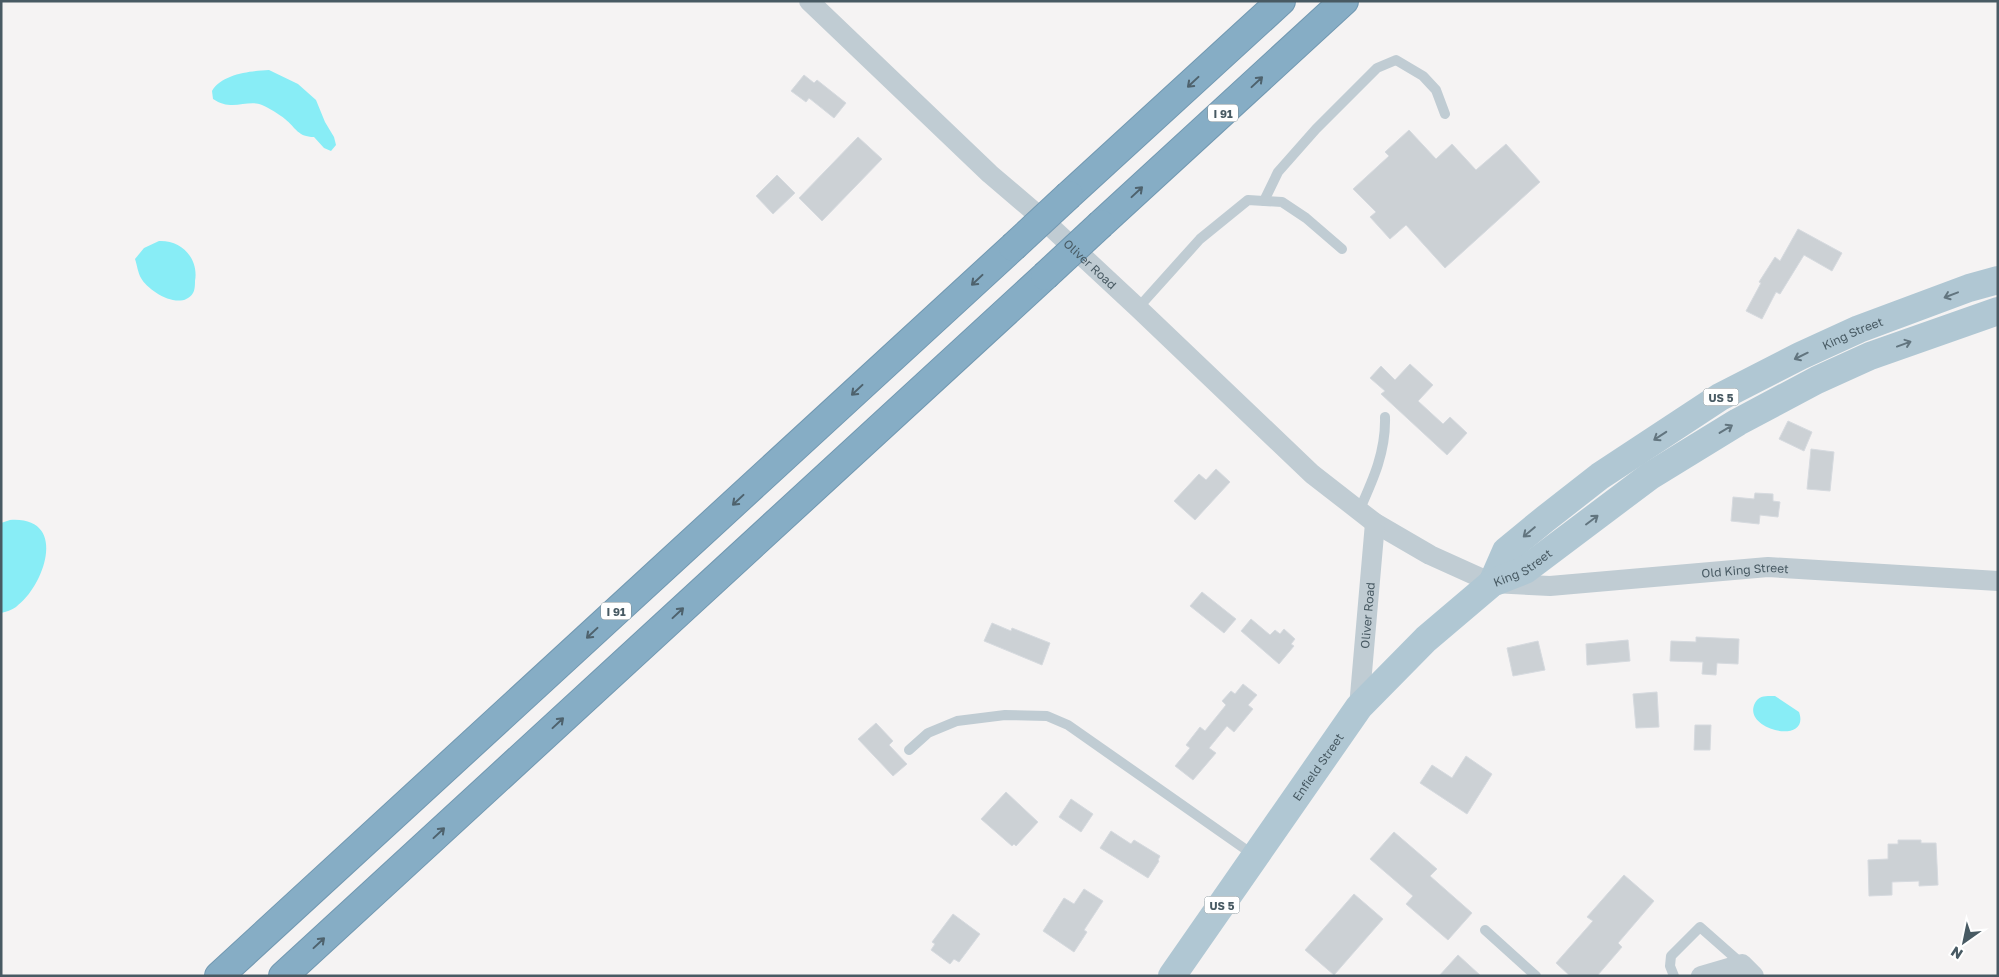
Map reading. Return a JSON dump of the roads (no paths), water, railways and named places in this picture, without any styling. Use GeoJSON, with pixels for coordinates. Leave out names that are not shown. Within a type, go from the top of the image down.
{"type":"FeatureCollection","features":[{"type":"Feature","properties":{"kind":"highway","name":"I 91"},"geometry":{"type":"LineString","coordinates":[[219,976],[1281,1]]}},
{"type":"Feature","properties":{"kind":"highway","name":"I 91"},"geometry":{"type":"LineString","coordinates":[[283,976],[1344,1]]}},
{"type":"Feature","properties":{"kind":"main road","name":"King Street"},"geometry":{"type":"LineString","coordinates":[[1492,583],[1506,551],[1545,518],[1636,452],[1720,398],[1800,356],[1859,329],[1969,288],[1998,280]]}},
{"type":"Feature","properties":{"kind":"main road","name":"King Street"},"geometry":{"type":"LineString","coordinates":[[1492,583],[1525,570],[1650,476],[1738,422],[1817,380],[1870,356],[1998,311]]}},
{"type":"Feature","properties":{"kind":"main road"},"geometry":{"type":"LineString","coordinates":[[1859,329],[1870,356]]}},
{"type":"Feature","properties":{"kind":"main road"},"geometry":{"type":"LineString","coordinates":[[1636,452],[1650,476]]}},
{"type":"Feature","properties":{"kind":"main road","name":"Enfield Street"},"geometry":{"type":"LineString","coordinates":[[1181,972],[1256,856],[1359,708],[1426,639],[1492,583]]}},
{"type":"Feature","properties":{"kind":"street","name":"Oliver Road"},"geometry":{"type":"LineString","coordinates":[[809,1],[990,174],[1037,214],[1138,308],[1312,474],[1375,524],[1430,554],[1492,583]]}},
{"type":"Feature","properties":{"kind":"street","name":"Oliver Road"},"geometry":{"type":"LineString","coordinates":[[1359,708],[1375,524]]}},
{"type":"Feature","properties":{"kind":"street","name":"Old King Street"},"geometry":{"type":"LineString","coordinates":[[1492,583],[1550,586],[1768,567],[1998,581]]}},
{"type":"Feature","properties":{"kind":"street"},"geometry":{"type":"LineString","coordinates":[[1701,976],[1748,970]]}},
{"type":"Feature","properties":{"kind":"lane"},"geometry":{"type":"LineString","coordinates":[[1264,201],[1278,172],[1316,129],[1377,68],[1396,60],[1423,76],[1436,90],[1445,114]]}},
{"type":"Feature","properties":{"kind":"lane"},"geometry":{"type":"LineString","coordinates":[[1138,308],[1200,239],[1248,200],[1282,202],[1306,218],[1342,249]]}},
{"type":"Feature","properties":{"kind":"lane"},"geometry":{"type":"LineString","coordinates":[[1359,511],[1382,454],[1385,436],[1384,418]]}},
{"type":"Feature","properties":{"kind":"lane"},"geometry":{"type":"LineString","coordinates":[[909,750],[928,734],[957,721],[1005,715],[1048,716],[1068,725],[1256,856]]}},
{"type":"Feature","properties":{"kind":"lane"},"geometry":{"type":"LineString","coordinates":[[1674,976],[1670,966],[1671,956],[1700,927],[1748,970]]}},
{"type":"Feature","properties":{"kind":"lane"},"geometry":{"type":"LineString","coordinates":[[1485,930],[1536,976]]}},
{"type":"Feature","properties":{"kind":"water"},"geometry":{"type":"Polygon","coordinates":[[[269,70],[298,84],[316,100],[325,122],[334,137],[336,145],[331,151],[324,148],[314,137],[301,134],[283,117],[262,105],[251,103],[227,105],[213,99],[212,91],[229,77],[253,71],[269,70]]]}},
{"type":"Feature","properties":{"kind":"water"},"geometry":{"type":"Polygon","coordinates":[[[159,241],[182,247],[191,258],[196,273],[195,287],[193,293],[188,298],[173,300],[165,298],[150,288],[140,276],[135,259],[144,248],[159,241]]]}},
{"type":"Feature","properties":{"kind":"water"},"geometry":{"type":"Polygon","coordinates":[[[10,520],[28,522],[40,529],[45,540],[46,554],[36,584],[14,608],[1,613],[1,523],[10,520]]]}},
{"type":"Feature","properties":{"kind":"water"},"geometry":{"type":"Polygon","coordinates":[[[1764,696],[1775,696],[1799,712],[1800,722],[1795,729],[1787,731],[1766,727],[1758,721],[1753,713],[1757,700],[1764,696]]]}}]}
